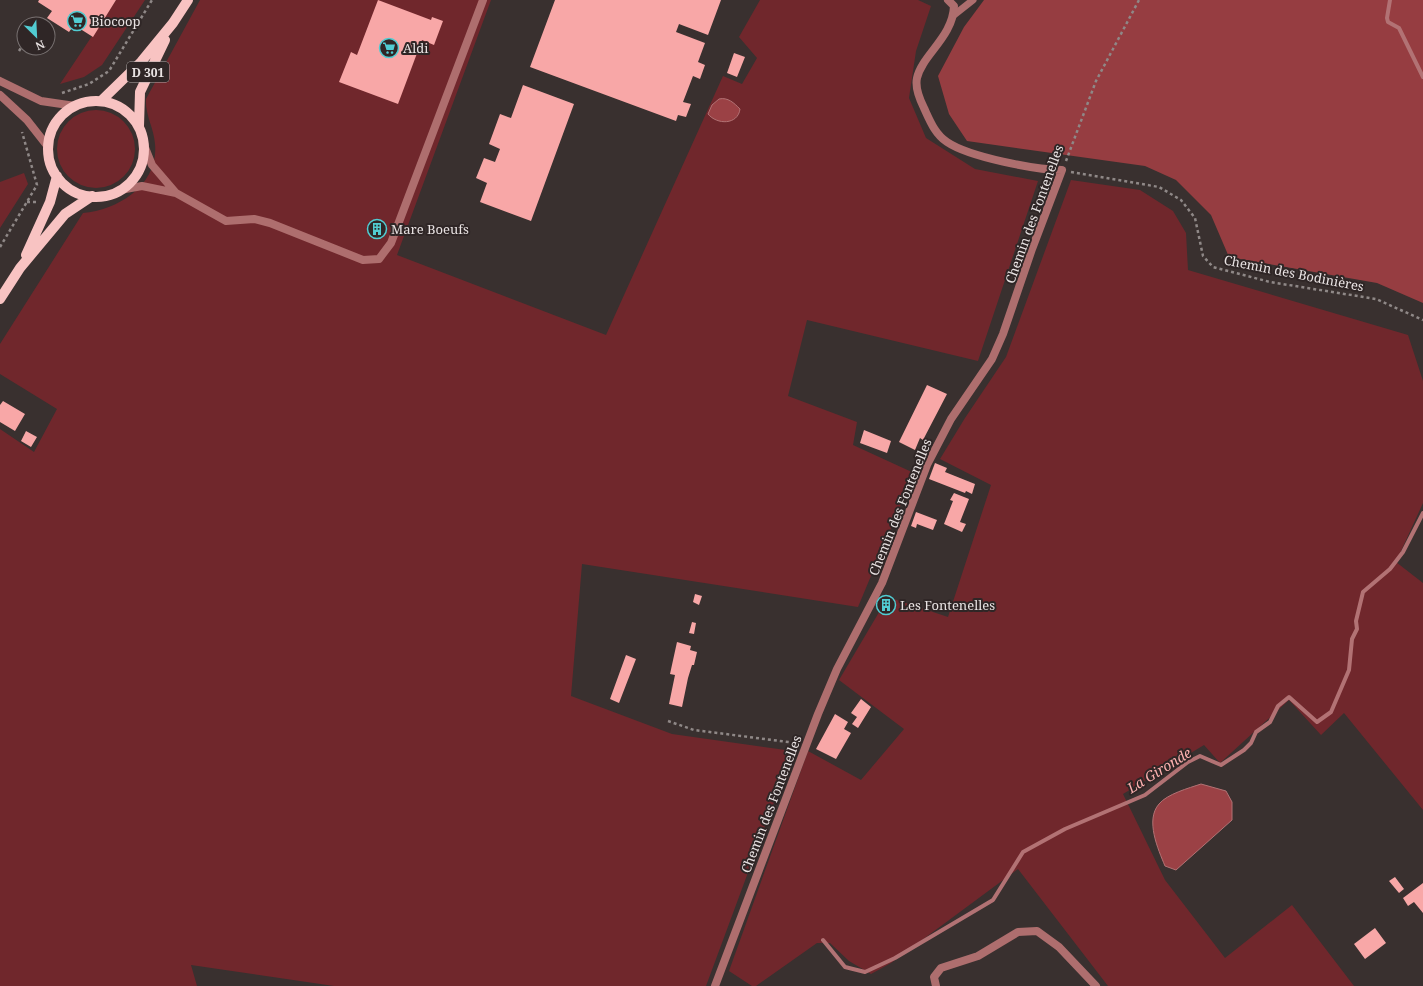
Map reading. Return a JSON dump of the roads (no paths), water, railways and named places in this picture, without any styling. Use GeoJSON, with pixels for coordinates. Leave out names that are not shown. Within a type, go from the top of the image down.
{"type":"FeatureCollection","features":[{"type":"Feature","properties":{"kind":"main road","name":"D 301"},"geometry":{"type":"LineString","coordinates":[[101,101],[141,62],[173,23],[188,0]]}},
{"type":"Feature","properties":{"kind":"main road","name":"D 301"},"geometry":{"type":"LineString","coordinates":[[139,126],[140,92],[173,23]]}},
{"type":"Feature","properties":{"kind":"main road"},"geometry":{"type":"LineString","coordinates":[[101,101],[124,109],[139,126],[144,145],[143,159],[138,174],[130,183],[120,190],[106,196],[92,196],[70,189],[57,176],[51,164],[49,148],[50,138],[56,124],[64,114],[75,106],[85,102],[101,101]]}},
{"type":"Feature","properties":{"kind":"main road"},"geometry":{"type":"LineString","coordinates":[[20,268],[50,202],[57,176]]}},
{"type":"Feature","properties":{"kind":"main road"},"geometry":{"type":"LineString","coordinates":[[0,299],[20,268],[65,214],[92,196]]}},
{"type":"Feature","properties":{"kind":"street"},"geometry":{"type":"LineString","coordinates":[[120,190],[142,186],[176,193],[226,221],[254,219],[270,223],[363,260],[379,259],[391,243],[483,0]]}},
{"type":"Feature","properties":{"kind":"street"},"geometry":{"type":"LineString","coordinates":[[948,0],[954,6],[954,15]]}},
{"type":"Feature","properties":{"kind":"street","name":"Chemin des Fontenelles"},"geometry":{"type":"LineString","coordinates":[[715,986],[806,745],[837,669],[882,583],[927,465],[951,419],[992,359],[1003,334],[1032,249],[1062,170],[1045,170],[976,155],[948,143],[934,130],[919,98],[917,79],[924,64],[942,39],[954,15]]}},
{"type":"Feature","properties":{"kind":"street"},"geometry":{"type":"LineString","coordinates":[[0,81],[41,100],[75,106]]}},
{"type":"Feature","properties":{"kind":"street"},"geometry":{"type":"LineString","coordinates":[[0,95],[27,120],[49,148]]}},
{"type":"Feature","properties":{"kind":"street"},"geometry":{"type":"LineString","coordinates":[[144,145],[152,165],[176,193]]}},
{"type":"Feature","properties":{"kind":"street"},"geometry":{"type":"LineString","coordinates":[[936,986],[934,977],[941,968],[978,956],[1018,932],[1037,931],[1059,947],[1096,986]]}},
{"type":"Feature","properties":{"kind":"lane"},"geometry":{"type":"LineString","coordinates":[[954,15],[973,0]]}},
{"type":"Feature","properties":{"kind":"waterway","name":"La Gironde"},"geometry":{"type":"LineString","coordinates":[[1390,0],[1387,18],[1388,22],[1399,28],[1423,77]]}},
{"type":"Feature","properties":{"kind":"waterway","name":"La Gironde"},"geometry":{"type":"LineString","coordinates":[[823,940],[845,967],[865,972],[895,958],[993,900],[1023,852],[1065,829],[1145,795],[1188,762],[1200,756],[1221,765],[1244,750],[1251,743],[1256,732],[1270,722],[1278,706],[1289,697],[1317,722],[1331,712],[1349,670],[1352,639],[1357,629],[1356,621],[1363,592],[1390,569],[1403,552],[1423,513]]}},
{"type":"Feature","properties":{"kind":"place","name":"Biocoop"},"geometry":{"type":"Point","coordinates":[77,21]}},
{"type":"Feature","properties":{"kind":"place","name":"Aldi"},"geometry":{"type":"Point","coordinates":[389,48]}},
{"type":"Feature","properties":{"kind":"place","name":"Mare Boeufs"},"geometry":{"type":"Point","coordinates":[377,229]}},
{"type":"Feature","properties":{"kind":"place","name":"Les Fontenelles"},"geometry":{"type":"Point","coordinates":[886,605]}}]}
